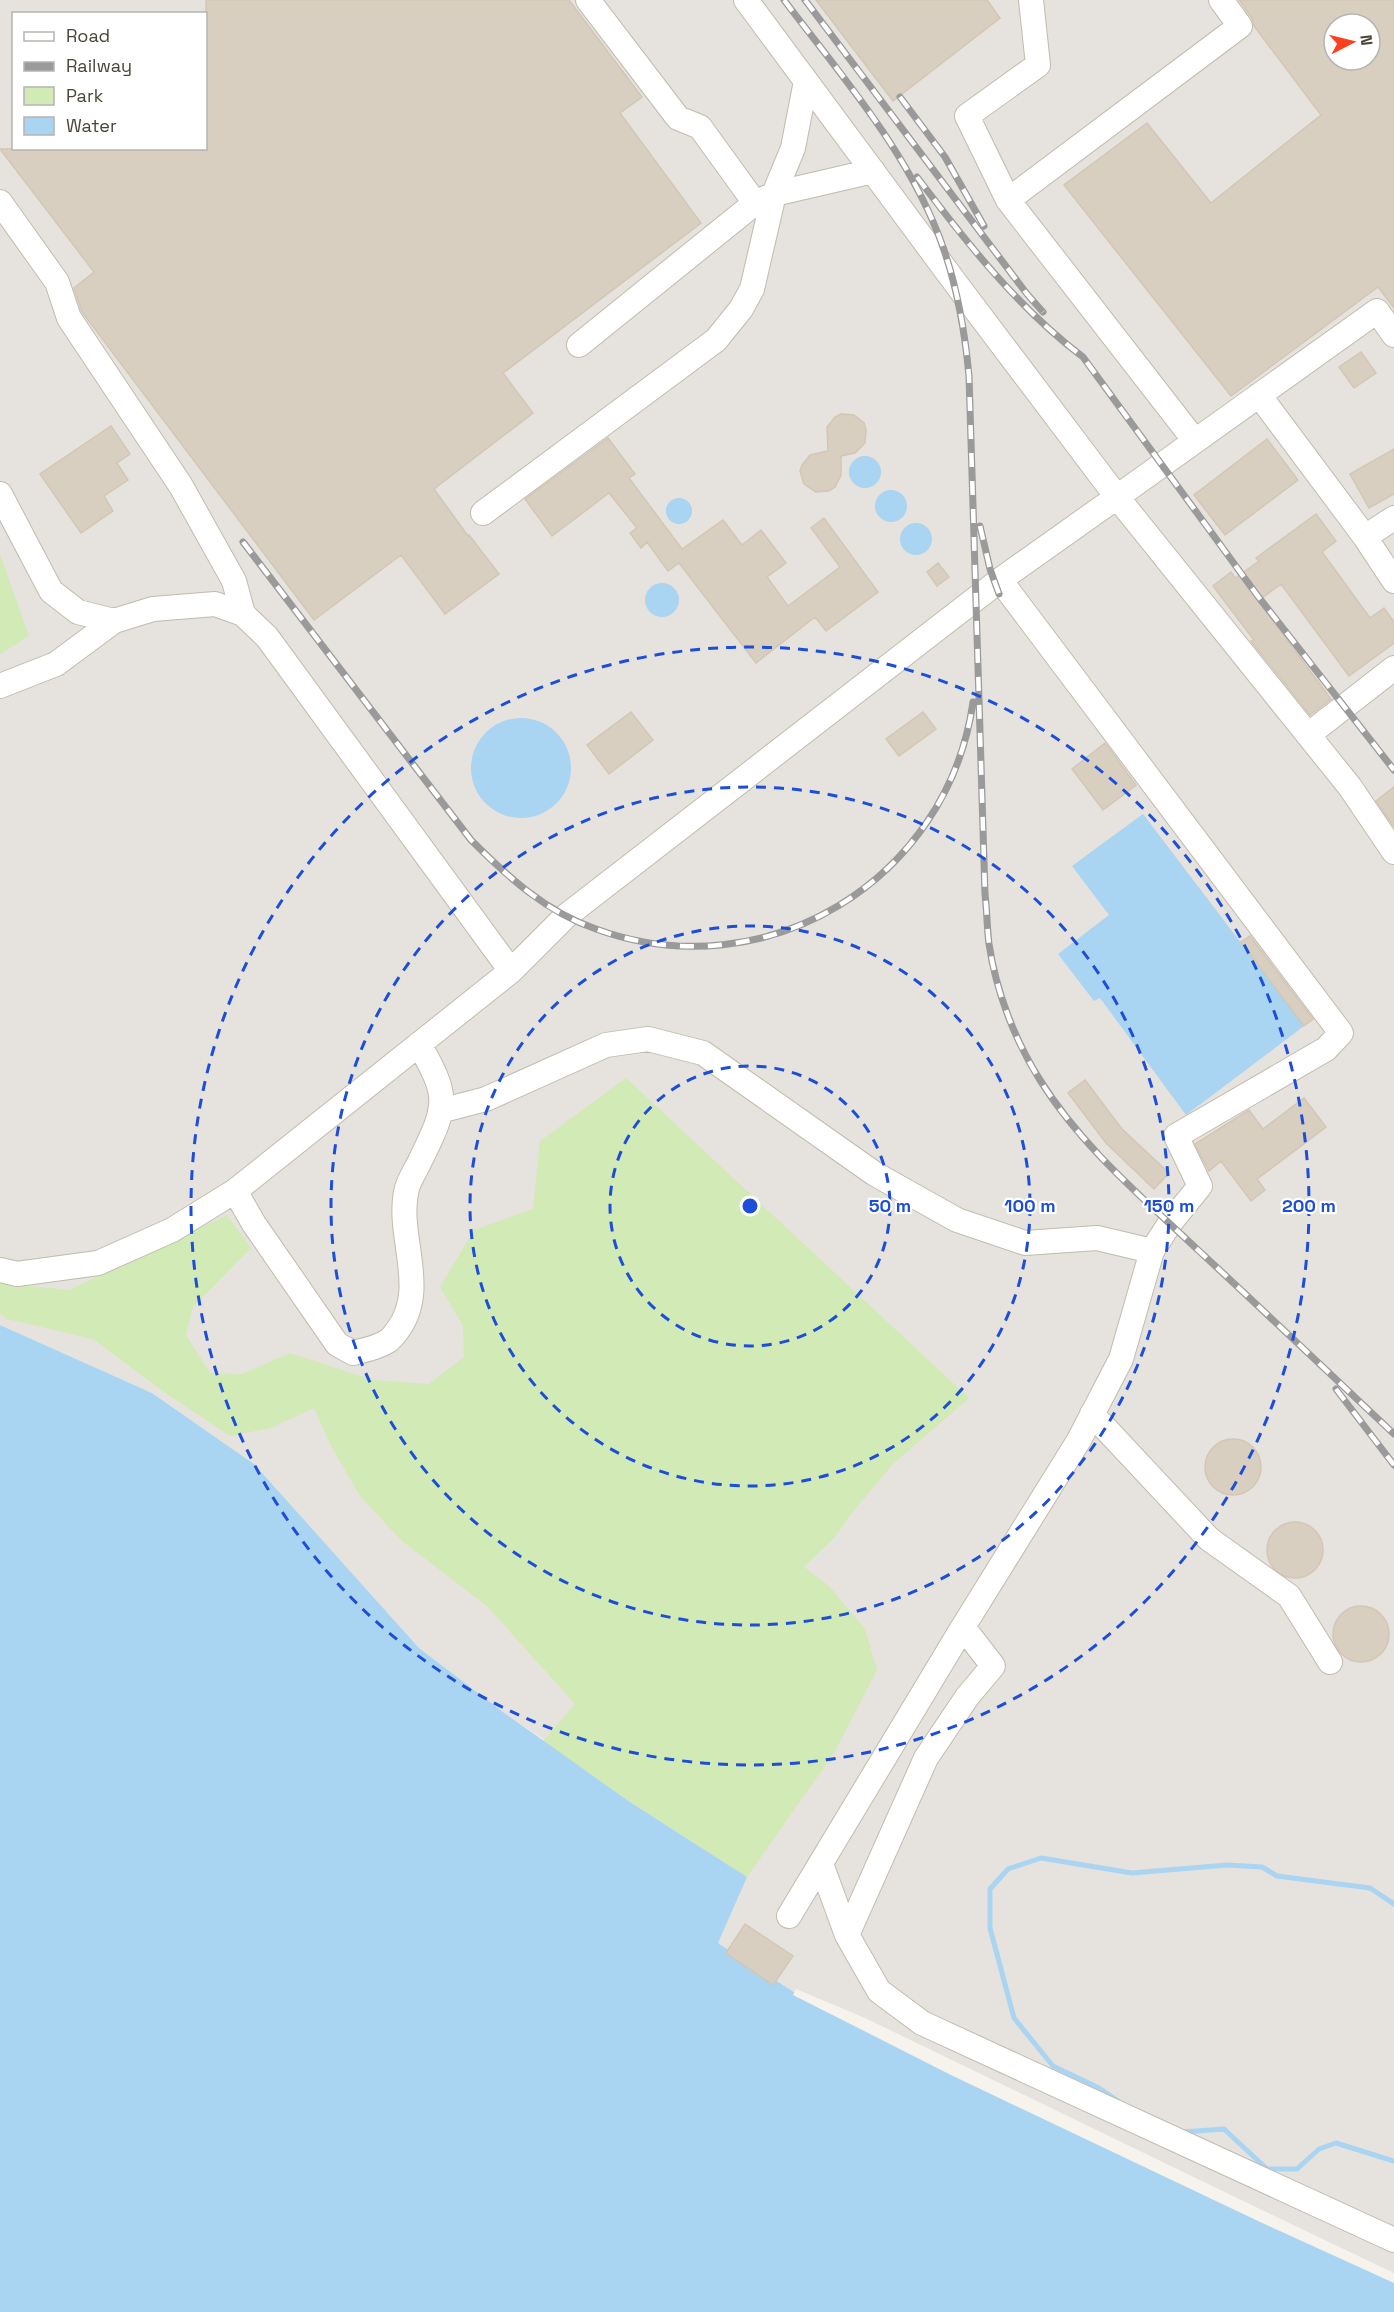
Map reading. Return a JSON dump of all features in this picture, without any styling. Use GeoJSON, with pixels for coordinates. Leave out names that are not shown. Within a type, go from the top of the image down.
{"type":"FeatureCollection","features":[{"type":"Feature","properties":{"kind":"lane"},"geometry":{"type":"LineString","coordinates":[[483,513],[716,339],[741,309],[752,288],[764,198],[700,127],[678,118],[588,0]]}},
{"type":"Feature","properties":{"kind":"lane"},"geometry":{"type":"LineString","coordinates":[[747,0],[1117,497],[1350,787],[1394,852]]}},
{"type":"Feature","properties":{"kind":"lane"},"geometry":{"type":"LineString","coordinates":[[1031,0],[1038,65],[967,116],[1008,200],[1195,441]]}},
{"type":"Feature","properties":{"kind":"lane"},"geometry":{"type":"LineString","coordinates":[[1008,200],[1240,26],[1221,0]]}},
{"type":"Feature","properties":{"kind":"lane"},"geometry":{"type":"LineString","coordinates":[[579,345],[764,198],[793,148],[806,81]]}},
{"type":"Feature","properties":{"kind":"lane"},"geometry":{"type":"LineString","coordinates":[[764,198],[873,171]]}},
{"type":"Feature","properties":{"kind":"lane"},"geometry":{"type":"LineString","coordinates":[[0,202],[57,282],[69,318],[181,486],[234,581],[243,614]]}},
{"type":"Feature","properties":{"kind":"lane"},"geometry":{"type":"LineString","coordinates":[[0,1270],[17,1274],[99,1263],[172,1230],[236,1191],[511,971],[566,916],[1000,580],[1377,311],[1394,334]]}},
{"type":"Feature","properties":{"kind":"lane"},"geometry":{"type":"LineString","coordinates":[[1259,395],[1365,537],[1394,581]]}},
{"type":"Feature","properties":{"kind":"lane"},"geometry":{"type":"LineString","coordinates":[[0,494],[51,591],[78,612],[114,621]]}},
{"type":"Feature","properties":{"kind":"lane"},"geometry":{"type":"LineString","coordinates":[[1365,537],[1394,518]]}},
{"type":"Feature","properties":{"kind":"lane"},"geometry":{"type":"LineString","coordinates":[[789,1916],[1079,1440],[1121,1359],[1152,1251],[1170,1223],[1200,1186],[1176,1136],[1326,1049],[1341,1033],[1000,580]]}},
{"type":"Feature","properties":{"kind":"lane"},"geometry":{"type":"LineString","coordinates":[[0,686],[56,664],[114,621],[153,609],[215,604],[243,614],[267,637],[511,971]]}},
{"type":"Feature","properties":{"kind":"lane"},"geometry":{"type":"LineString","coordinates":[[1308,735],[1394,668]]}},
{"type":"Feature","properties":{"kind":"lane"},"geometry":{"type":"LineString","coordinates":[[440,1111],[486,1100],[606,1045],[648,1039],[702,1053],[874,1174],[957,1220],[1025,1243],[1097,1238],[1152,1251]]}},
{"type":"Feature","properties":{"kind":"lane"},"geometry":{"type":"LineString","coordinates":[[236,1191],[254,1224],[337,1344],[353,1353],[389,1341],[406,1318],[411,1296],[411,1269],[405,1218],[407,1187],[437,1127],[443,1097],[436,1074],[419,1044]]}},
{"type":"Feature","properties":{"kind":"lane"},"geometry":{"type":"LineString","coordinates":[[1092,1414],[1209,1539],[1289,1596],[1330,1662]]}},
{"type":"Feature","properties":{"kind":"lane"},"geometry":{"type":"LineString","coordinates":[[847,1935],[926,1758],[967,1697],[993,1666],[963,1627]]}},
{"type":"Feature","properties":{"kind":"lane"},"geometry":{"type":"LineString","coordinates":[[820,1864],[847,1935],[879,1991],[922,2023],[1394,2240]]}},
{"type":"Feature","properties":{"kind":"shaded area"},"geometry":{"type":"Polygon","coordinates":[[[0,0],[1394,0],[1394,2273],[864,2021],[797,1994],[718,1943],[746,1877],[503,1712],[419,1648],[254,1464],[152,1393],[0,1325],[0,0]]]}},
{"type":"Feature","properties":{"kind":"green space"},"geometry":{"type":"Polygon","coordinates":[[[0,554],[29,636],[0,654],[0,554]]]}},
{"type":"Feature","properties":{"kind":"green space"},"geometry":{"type":"Polygon","coordinates":[[[626,1078],[969,1398],[893,1464],[835,1537],[804,1567],[829,1586],[865,1629],[877,1670],[834,1753],[747,1877],[627,1800],[543,1741],[575,1704],[487,1606],[402,1541],[360,1496],[330,1444],[314,1408],[271,1428],[230,1436],[164,1392],[93,1339],[7,1319],[0,1314],[0,1283],[69,1290],[227,1215],[251,1248],[193,1307],[186,1335],[210,1373],[242,1374],[290,1353],[373,1380],[429,1384],[464,1357],[463,1326],[440,1287],[474,1230],[533,1209],[540,1141],[626,1078]]]}},
{"type":"Feature","properties":{"kind":"water"},"geometry":{"type":"Polygon","coordinates":[[[865,456],[876,461],[881,472],[876,483],[865,488],[854,483],[849,472],[854,461],[865,456]]]}},
{"type":"Feature","properties":{"kind":"water"},"geometry":{"type":"Polygon","coordinates":[[[891,490],[902,495],[907,506],[902,517],[891,522],[880,517],[875,506],[880,495],[891,490]]]}},
{"type":"Feature","properties":{"kind":"water"},"geometry":{"type":"Polygon","coordinates":[[[679,498],[688,502],[692,511],[688,520],[679,524],[670,520],[666,511],[670,502],[679,498]]]}},
{"type":"Feature","properties":{"kind":"water"},"geometry":{"type":"Polygon","coordinates":[[[916,523],[927,528],[932,539],[927,550],[916,555],[905,550],[900,539],[905,528],[916,523]]]}},
{"type":"Feature","properties":{"kind":"water"},"geometry":{"type":"Polygon","coordinates":[[[662,583],[674,588],[679,600],[674,612],[662,617],[650,612],[645,600],[650,588],[662,583]]]}},
{"type":"Feature","properties":{"kind":"water"},"geometry":{"type":"Polygon","coordinates":[[[521,718],[540,722],[556,733],[567,749],[571,768],[567,787],[556,803],[540,814],[521,818],[502,814],[486,803],[475,787],[471,768],[475,749],[486,733],[502,722],[521,718]]]}},
{"type":"Feature","properties":{"kind":"water"},"geometry":{"type":"Polygon","coordinates":[[[1143,814],[1304,1026],[1186,1115],[1100,998],[1094,1001],[1058,954],[1109,915],[1072,866],[1143,814]]]}},
{"type":"Feature","properties":{"kind":"water"},"geometry":{"type":"Polygon","coordinates":[[[0,1325],[152,1393],[254,1464],[419,1648],[503,1712],[627,1800],[747,1877],[718,1943],[797,1994],[1394,2278],[1394,2312],[0,2312],[0,1325]]]}},
{"type":"Feature","properties":{"kind":"pier"},"geometry":{"type":"Polygon","coordinates":[[[796,1989],[865,2018],[1394,2274],[1394,2283],[953,2076],[793,1995],[796,1989]]]}},
{"type":"Feature","properties":{"kind":"building"},"geometry":{"type":"Polygon","coordinates":[[[206,0],[569,0],[642,97],[620,113],[701,223],[503,373],[533,413],[434,489],[499,574],[445,614],[401,555],[314,620],[82,312],[74,288],[94,272],[0,149],[207,150],[206,0]]]}},
{"type":"Feature","properties":{"kind":"building"},"geometry":{"type":"Polygon","coordinates":[[[816,0],[987,0],[1000,18],[893,101],[816,0]]]}},
{"type":"Feature","properties":{"kind":"building"},"geometry":{"type":"Polygon","coordinates":[[[1239,0],[1394,0],[1394,308],[1378,287],[1231,396],[1064,185],[1147,123],[1211,203],[1321,115],[1254,26],[1252,18],[1239,0]]]}},
{"type":"Feature","properties":{"kind":"building"},"geometry":{"type":"Polygon","coordinates":[[[1361,352],[1376,373],[1354,388],[1339,367],[1361,352]]]}},
{"type":"Feature","properties":{"kind":"building"},"geometry":{"type":"Polygon","coordinates":[[[841,414],[854,415],[864,423],[865,443],[855,453],[841,456],[841,475],[835,487],[829,491],[816,492],[804,484],[800,471],[810,455],[828,451],[827,427],[835,417],[841,414]]]}},
{"type":"Feature","properties":{"kind":"building"},"geometry":{"type":"Polygon","coordinates":[[[111,426],[130,454],[117,463],[128,480],[104,496],[113,511],[81,533],[40,474],[111,426]]]}},
{"type":"Feature","properties":{"kind":"building"},"geometry":{"type":"Polygon","coordinates":[[[608,438],[635,474],[629,478],[682,549],[723,520],[742,545],[761,530],[786,563],[767,577],[788,606],[840,567],[811,528],[824,518],[878,592],[826,631],[815,617],[756,663],[679,563],[668,571],[647,542],[641,548],[630,533],[637,528],[609,493],[552,536],[525,499],[608,438]]]}},
{"type":"Feature","properties":{"kind":"building"},"geometry":{"type":"Polygon","coordinates":[[[1267,439],[1298,480],[1225,535],[1194,495],[1267,439]]]}},
{"type":"Feature","properties":{"kind":"building"},"geometry":{"type":"Polygon","coordinates":[[[1394,449],[1394,494],[1369,508],[1350,474],[1394,449]]]}},
{"type":"Feature","properties":{"kind":"building"},"geometry":{"type":"Polygon","coordinates":[[[1316,514],[1336,541],[1322,552],[1370,618],[1384,608],[1394,622],[1394,643],[1349,676],[1281,584],[1258,601],[1331,699],[1310,715],[1251,641],[1254,640],[1213,586],[1231,572],[1235,578],[1259,561],[1256,558],[1316,514]]]}},
{"type":"Feature","properties":{"kind":"building"},"geometry":{"type":"Polygon","coordinates":[[[938,563],[949,577],[937,586],[927,572],[938,563]]]}},
{"type":"Feature","properties":{"kind":"building"},"geometry":{"type":"Polygon","coordinates":[[[631,712],[653,740],[609,774],[587,745],[631,712]]]}},
{"type":"Feature","properties":{"kind":"building"},"geometry":{"type":"Polygon","coordinates":[[[923,712],[936,729],[899,756],[886,739],[923,712]]]}},
{"type":"Feature","properties":{"kind":"building"},"geometry":{"type":"Polygon","coordinates":[[[1105,743],[1136,785],[1103,810],[1072,769],[1105,743]]]}},
{"type":"Feature","properties":{"kind":"building"},"geometry":{"type":"Polygon","coordinates":[[[1394,787],[1394,827],[1376,801],[1394,787]]]}},
{"type":"Feature","properties":{"kind":"building"},"geometry":{"type":"Polygon","coordinates":[[[1250,936],[1313,1019],[1304,1026],[1241,942],[1250,936]]]}},
{"type":"Feature","properties":{"kind":"building"},"geometry":{"type":"Polygon","coordinates":[[[1085,1080],[1122,1129],[1169,1173],[1154,1189],[1106,1143],[1068,1093],[1085,1080]]]}},
{"type":"Feature","properties":{"kind":"building"},"geometry":{"type":"Polygon","coordinates":[[[1304,1098],[1326,1127],[1257,1179],[1265,1190],[1251,1201],[1221,1161],[1209,1171],[1195,1144],[1249,1110],[1263,1129],[1304,1098]]]}},
{"type":"Feature","properties":{"kind":"building"},"geometry":{"type":"Polygon","coordinates":[[[1228,1439],[1238,1439],[1253,1447],[1259,1456],[1261,1467],[1259,1478],[1253,1487],[1238,1495],[1228,1495],[1217,1490],[1210,1483],[1205,1472],[1205,1462],[1210,1451],[1217,1444],[1228,1439]]]}},
{"type":"Feature","properties":{"kind":"building"},"geometry":{"type":"Polygon","coordinates":[[[1295,1522],[1306,1524],[1315,1530],[1321,1539],[1323,1550],[1321,1561],[1315,1570],[1306,1576],[1295,1578],[1284,1576],[1275,1570],[1269,1561],[1267,1550],[1269,1539],[1275,1530],[1284,1524],[1295,1522]]]}},
{"type":"Feature","properties":{"kind":"building"},"geometry":{"type":"Polygon","coordinates":[[[1356,1606],[1366,1606],[1381,1614],[1387,1623],[1389,1634],[1387,1645],[1381,1654],[1366,1662],[1356,1662],[1345,1657],[1338,1650],[1333,1639],[1333,1629],[1338,1618],[1345,1611],[1356,1606]]]}},
{"type":"Feature","properties":{"kind":"building"},"geometry":{"type":"Polygon","coordinates":[[[745,1924],[793,1956],[773,1985],[726,1953],[745,1924]]]}},
{"type":"Feature","properties":{"kind":"waterway"},"geometry":{"type":"LineString","coordinates":[[1118,2101],[1099,2088],[1053,2066],[1014,2018],[990,1928],[990,1889],[1008,1869],[1041,1858],[1132,1873],[1227,1865],[1262,1867],[1277,1876],[1370,1888],[1394,1904]]}},
{"type":"Feature","properties":{"kind":"waterway"},"geometry":{"type":"LineString","coordinates":[[1183,2132],[1224,2129],[1267,2169],[1297,2169],[1319,2149],[1336,2143],[1394,2161]]}},
{"type":"Feature","properties":{"kind":"railway"},"geometry":{"type":"LineString","coordinates":[[784,0],[874,119],[914,182],[944,250],[957,297],[969,376],[985,894],[989,944],[996,980],[1022,1049],[1056,1104],[1113,1170],[1394,1434]]}},
{"type":"Feature","properties":{"kind":"railway"},"geometry":{"type":"LineString","coordinates":[[805,0],[1027,294],[1043,312]]}},
{"type":"Feature","properties":{"kind":"railway"},"geometry":{"type":"LineString","coordinates":[[900,97],[945,157],[984,226]]}},
{"type":"Feature","properties":{"kind":"railway"},"geometry":{"type":"LineString","coordinates":[[917,177],[954,226],[1015,296],[1059,338],[1083,357],[1257,595],[1394,770]]}},
{"type":"Feature","properties":{"kind":"railway"},"geometry":{"type":"LineString","coordinates":[[980,526],[990,569],[999,594]]}},
{"type":"Feature","properties":{"kind":"railway"},"geometry":{"type":"LineString","coordinates":[[243,542],[471,840],[485,854],[544,903],[578,922],[596,929],[660,944],[723,945],[783,931],[839,906],[888,868],[927,821],[957,765],[973,702]]}},
{"type":"Feature","properties":{"kind":"railway"},"geometry":{"type":"LineString","coordinates":[[1336,1389],[1394,1465]]}}]}
